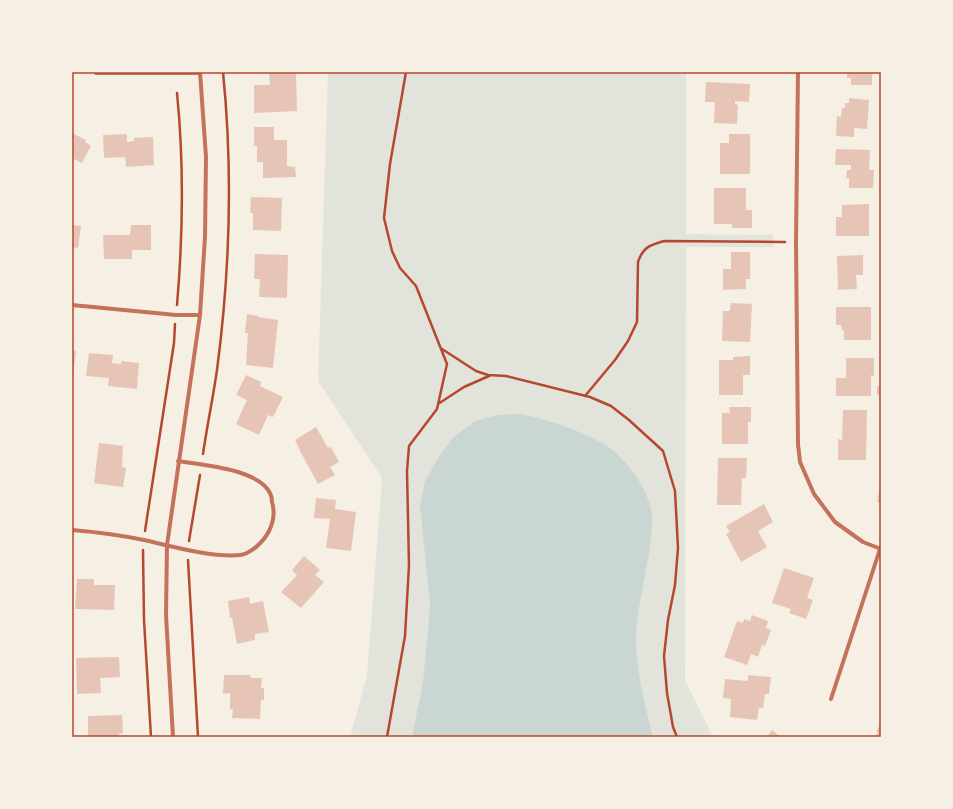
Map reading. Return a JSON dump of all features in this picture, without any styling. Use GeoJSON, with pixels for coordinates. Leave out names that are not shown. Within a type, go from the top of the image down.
{"type":"FeatureCollection","features":[{"type":"Feature","properties":{"kind":"street"},"geometry":{"type":"LineString","coordinates":[[96,73],[200,72],[206,157],[205,237],[200,315],[167,546],[166,615],[173,737]]}},
{"type":"Feature","properties":{"kind":"street"},"geometry":{"type":"LineString","coordinates":[[798,72],[796,242],[798,444],[800,462],[814,494],[835,522],[863,542],[880,549],[831,699]]}},
{"type":"Feature","properties":{"kind":"street"},"geometry":{"type":"LineString","coordinates":[[72,305],[176,315],[200,315]]}},
{"type":"Feature","properties":{"kind":"street"},"geometry":{"type":"LineString","coordinates":[[72,530],[104,533],[227,556],[241,555],[254,549],[266,536],[272,524],[274,509],[270,493],[261,482],[253,477],[233,471],[178,461]]}},
{"type":"Feature","properties":{"kind":"path"},"geometry":{"type":"LineString","coordinates":[[198,737],[188,549],[217,370],[224,305],[229,184],[223,72]]}},
{"type":"Feature","properties":{"kind":"path"},"geometry":{"type":"LineString","coordinates":[[387,737],[406,636],[409,565],[407,471],[409,446],[437,409],[447,364],[416,286],[400,268],[392,251],[384,218],[390,164],[406,72]]}},
{"type":"Feature","properties":{"kind":"path"},"geometry":{"type":"LineString","coordinates":[[175,336],[182,207],[177,93]]}},
{"type":"Feature","properties":{"kind":"path"},"geometry":{"type":"LineString","coordinates":[[585,396],[616,360],[634,328],[636,322],[638,262],[641,253],[650,245],[664,241],[796,242]]}},
{"type":"Feature","properties":{"kind":"path"},"geometry":{"type":"LineString","coordinates":[[442,349],[476,371],[492,375],[506,376],[585,396],[611,406],[663,451],[676,491],[678,548],[664,656],[672,727],[677,737]]}},
{"type":"Feature","properties":{"kind":"path"},"geometry":{"type":"LineString","coordinates":[[438,404],[464,387],[492,375]]}},
{"type":"Feature","properties":{"kind":"shaded area"},"geometry":{"type":"Polygon","coordinates":[[[328,72],[686,72],[686,234],[773,235],[773,247],[686,247],[685,680],[713,737],[350,737],[367,676],[382,478],[318,381],[328,72]]]}},
{"type":"Feature","properties":{"kind":"shaded area"},"geometry":{"type":"Polygon","coordinates":[[[520,414],[562,425],[602,443],[611,449],[628,466],[636,476],[647,498],[651,509],[652,519],[650,548],[639,606],[636,648],[641,686],[653,737],[412,737],[423,682],[430,603],[420,506],[425,481],[440,455],[453,438],[475,421],[497,415],[520,414]]]}},
{"type":"Feature","properties":{"kind":"building"},"geometry":{"type":"Polygon","coordinates":[[[269,72],[296,72],[297,111],[254,113],[254,85],[270,85],[269,72]]]}},
{"type":"Feature","properties":{"kind":"building"},"geometry":{"type":"Polygon","coordinates":[[[847,72],[872,72],[872,85],[851,85],[851,78],[847,78],[847,72]]]}},
{"type":"Feature","properties":{"kind":"building"},"geometry":{"type":"Polygon","coordinates":[[[706,82],[750,84],[749,102],[735,101],[735,104],[738,105],[737,124],[714,123],[715,102],[705,102],[706,82]]]}},
{"type":"Feature","properties":{"kind":"building"},"geometry":{"type":"Polygon","coordinates":[[[849,98],[869,100],[867,129],[854,128],[854,137],[836,136],[837,116],[841,117],[842,108],[845,108],[845,103],[849,103],[849,98]]]}},
{"type":"Feature","properties":{"kind":"building"},"geometry":{"type":"Polygon","coordinates":[[[254,127],[274,127],[274,140],[287,140],[287,166],[295,167],[296,177],[263,178],[263,162],[257,162],[257,146],[254,146],[254,127]]]}},
{"type":"Feature","properties":{"kind":"building"},"geometry":{"type":"Polygon","coordinates":[[[72,133],[86,140],[85,142],[91,146],[82,163],[72,158],[72,133]]]}},
{"type":"Feature","properties":{"kind":"building"},"geometry":{"type":"Polygon","coordinates":[[[127,134],[127,142],[134,141],[134,138],[153,137],[154,165],[126,167],[125,157],[104,158],[103,135],[127,134]]]}},
{"type":"Feature","properties":{"kind":"building"},"geometry":{"type":"Polygon","coordinates":[[[729,134],[750,134],[750,174],[720,174],[720,143],[729,143],[729,134]]]}},
{"type":"Feature","properties":{"kind":"building"},"geometry":{"type":"Polygon","coordinates":[[[836,149],[870,150],[869,170],[874,170],[873,188],[849,188],[849,178],[846,178],[847,170],[851,170],[851,165],[835,165],[836,149]]]}},
{"type":"Feature","properties":{"kind":"building"},"geometry":{"type":"Polygon","coordinates":[[[714,188],[746,188],[746,210],[752,210],[752,228],[732,228],[732,224],[714,224],[714,188]]]}},
{"type":"Feature","properties":{"kind":"building"},"geometry":{"type":"Polygon","coordinates":[[[251,197],[282,198],[281,231],[253,230],[253,213],[250,213],[251,197]]]}},
{"type":"Feature","properties":{"kind":"building"},"geometry":{"type":"Polygon","coordinates":[[[869,204],[869,236],[836,236],[836,217],[842,217],[842,205],[869,204]]]}},
{"type":"Feature","properties":{"kind":"building"},"geometry":{"type":"Polygon","coordinates":[[[72,225],[81,226],[78,248],[72,247],[72,225]]]}},
{"type":"Feature","properties":{"kind":"building"},"geometry":{"type":"Polygon","coordinates":[[[131,225],[151,225],[151,250],[132,250],[132,259],[104,259],[103,235],[130,235],[131,225]]]}},
{"type":"Feature","properties":{"kind":"building"},"geometry":{"type":"Polygon","coordinates":[[[731,252],[750,252],[750,279],[746,279],[746,289],[723,290],[723,269],[731,269],[731,252]]]}},
{"type":"Feature","properties":{"kind":"building"},"geometry":{"type":"Polygon","coordinates":[[[255,254],[288,255],[287,298],[259,297],[260,279],[254,279],[255,254]]]}},
{"type":"Feature","properties":{"kind":"building"},"geometry":{"type":"Polygon","coordinates":[[[863,255],[863,275],[856,275],[857,289],[838,290],[837,256],[863,255]]]}},
{"type":"Feature","properties":{"kind":"building"},"geometry":{"type":"Polygon","coordinates":[[[731,303],[752,304],[750,342],[722,341],[723,311],[730,311],[731,303]]]}},
{"type":"Feature","properties":{"kind":"building"},"geometry":{"type":"Polygon","coordinates":[[[836,307],[871,307],[871,340],[844,340],[844,330],[842,331],[841,325],[836,325],[836,307]]]}},
{"type":"Feature","properties":{"kind":"building"},"geometry":{"type":"Polygon","coordinates":[[[247,314],[278,320],[273,368],[246,365],[248,333],[245,333],[247,314]]]}},
{"type":"Feature","properties":{"kind":"building"},"geometry":{"type":"Polygon","coordinates":[[[72,351],[76,351],[73,376],[72,375],[72,351]]]}},
{"type":"Feature","properties":{"kind":"building"},"geometry":{"type":"Polygon","coordinates":[[[89,353],[113,355],[112,363],[121,364],[121,361],[139,363],[137,389],[108,386],[109,378],[86,376],[89,353]]]}},
{"type":"Feature","properties":{"kind":"building"},"geometry":{"type":"Polygon","coordinates":[[[750,356],[750,375],[743,375],[743,395],[719,395],[719,360],[733,360],[733,357],[750,356]]]}},
{"type":"Feature","properties":{"kind":"building"},"geometry":{"type":"Polygon","coordinates":[[[846,358],[874,358],[874,376],[871,375],[871,396],[836,396],[836,378],[846,378],[846,358]]]}},
{"type":"Feature","properties":{"kind":"building"},"geometry":{"type":"Polygon","coordinates":[[[246,375],[261,382],[260,386],[283,397],[273,417],[268,415],[259,435],[236,424],[247,400],[236,395],[246,375]]]}},
{"type":"Feature","properties":{"kind":"building"},"geometry":{"type":"Polygon","coordinates":[[[877,386],[881,386],[881,395],[877,395],[877,386]]]}},
{"type":"Feature","properties":{"kind":"building"},"geometry":{"type":"Polygon","coordinates":[[[729,407],[751,407],[751,422],[748,422],[748,444],[722,444],[722,413],[730,413],[729,407]]]}},
{"type":"Feature","properties":{"kind":"building"},"geometry":{"type":"Polygon","coordinates":[[[843,410],[867,410],[866,460],[838,460],[838,439],[842,440],[843,410]]]}},
{"type":"Feature","properties":{"kind":"building"},"geometry":{"type":"Polygon","coordinates":[[[316,427],[328,448],[331,447],[339,462],[330,467],[335,475],[318,484],[295,440],[316,427]]]}},
{"type":"Feature","properties":{"kind":"building"},"geometry":{"type":"Polygon","coordinates":[[[99,443],[123,446],[122,467],[126,468],[123,487],[94,483],[99,443]]]}},
{"type":"Feature","properties":{"kind":"building"},"geometry":{"type":"Polygon","coordinates":[[[718,458],[747,458],[746,478],[742,478],[741,505],[717,505],[718,458]]]}},
{"type":"Feature","properties":{"kind":"building"},"geometry":{"type":"Polygon","coordinates":[[[881,484],[881,503],[877,502],[881,484]]]}},
{"type":"Feature","properties":{"kind":"building"},"geometry":{"type":"Polygon","coordinates":[[[316,498],[336,500],[335,509],[356,512],[351,551],[326,548],[330,519],[314,518],[316,498]]]}},
{"type":"Feature","properties":{"kind":"building"},"geometry":{"type":"Polygon","coordinates":[[[764,504],[773,522],[758,531],[767,547],[741,562],[726,534],[730,532],[726,526],[764,504]]]}},
{"type":"Feature","properties":{"kind":"building"},"geometry":{"type":"Polygon","coordinates":[[[304,556],[320,570],[315,575],[324,582],[301,608],[281,592],[297,575],[292,570],[304,556]]]}},
{"type":"Feature","properties":{"kind":"building"},"geometry":{"type":"Polygon","coordinates":[[[784,568],[814,578],[807,598],[813,600],[806,619],[789,613],[791,609],[772,603],[784,568]]]}},
{"type":"Feature","properties":{"kind":"building"},"geometry":{"type":"Polygon","coordinates":[[[77,579],[94,579],[94,585],[115,585],[114,610],[75,609],[77,579]]]}},
{"type":"Feature","properties":{"kind":"building"},"geometry":{"type":"Polygon","coordinates":[[[249,597],[250,604],[263,601],[269,632],[255,634],[255,640],[237,644],[232,618],[230,618],[228,601],[249,597]]]}},
{"type":"Feature","properties":{"kind":"building"},"geometry":{"type":"Polygon","coordinates":[[[752,615],[768,621],[766,628],[771,630],[765,646],[762,645],[758,657],[751,654],[747,665],[724,657],[737,621],[743,623],[744,619],[750,621],[752,615]]]}},
{"type":"Feature","properties":{"kind":"building"},"geometry":{"type":"Polygon","coordinates":[[[119,657],[120,677],[100,678],[101,693],[77,694],[76,658],[119,657]]]}},
{"type":"Feature","properties":{"kind":"building"},"geometry":{"type":"Polygon","coordinates":[[[224,675],[250,675],[251,678],[262,678],[261,688],[264,688],[264,700],[261,700],[260,719],[232,718],[233,709],[230,709],[230,693],[223,694],[224,675]]]}},
{"type":"Feature","properties":{"kind":"building"},"geometry":{"type":"Polygon","coordinates":[[[748,675],[771,677],[769,694],[765,694],[763,708],[759,708],[757,720],[730,717],[731,699],[723,698],[725,679],[748,681],[748,675]]]}},
{"type":"Feature","properties":{"kind":"building"},"geometry":{"type":"Polygon","coordinates":[[[122,715],[123,733],[119,734],[119,737],[88,737],[88,716],[122,715]]]}},
{"type":"Feature","properties":{"kind":"building"},"geometry":{"type":"Polygon","coordinates":[[[881,722],[881,737],[875,737],[878,732],[876,732],[881,722]]]}},
{"type":"Feature","properties":{"kind":"building"},"geometry":{"type":"Polygon","coordinates":[[[772,730],[781,737],[767,737],[772,730]]]}}]}
